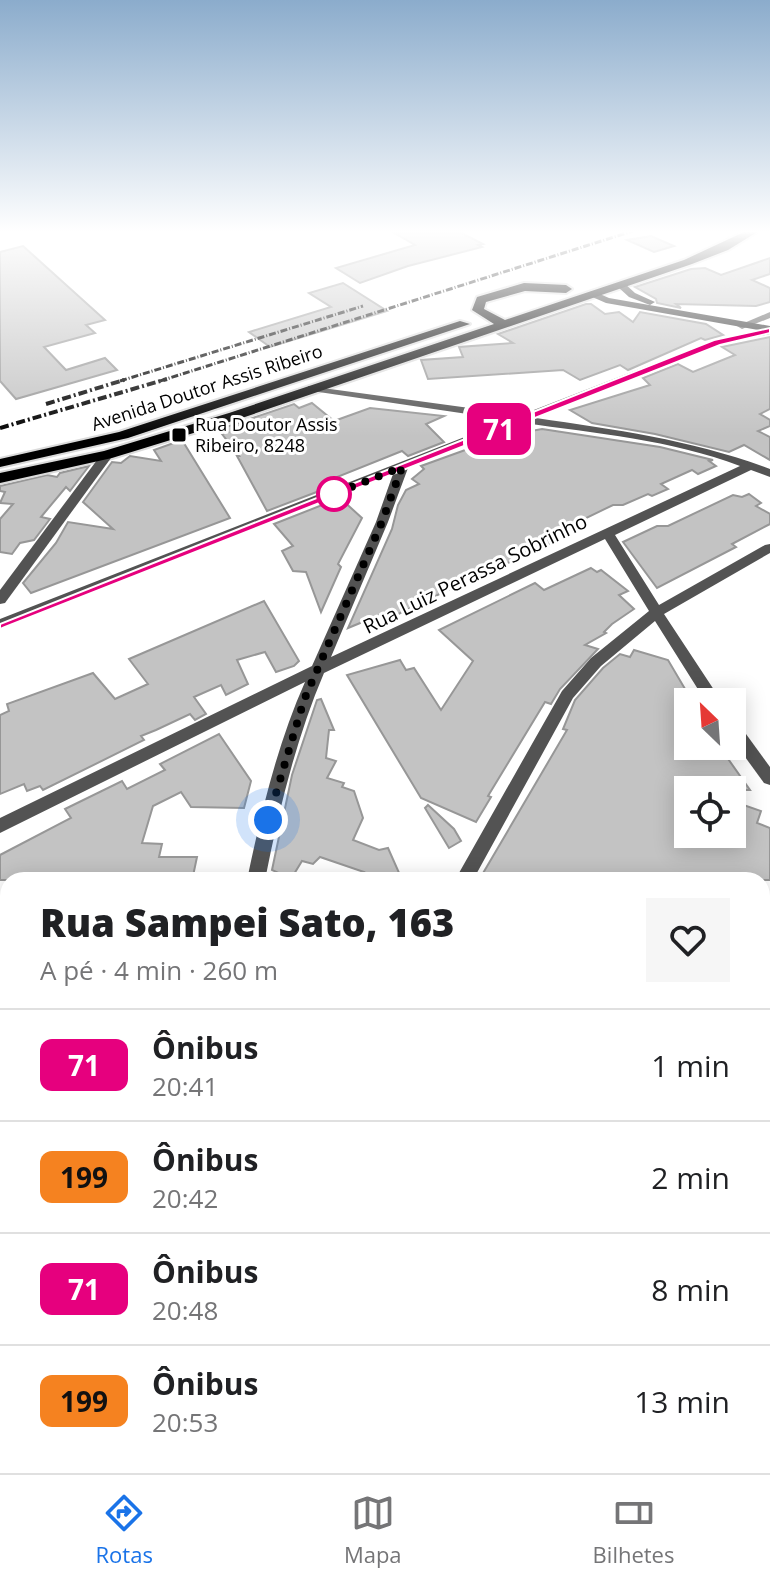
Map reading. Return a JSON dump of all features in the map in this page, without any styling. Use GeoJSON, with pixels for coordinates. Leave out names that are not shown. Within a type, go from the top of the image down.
{"type":"FeatureCollection","features":[{"type":"Feature","properties":{"kind":"main road","name":"Avenida Doutor Assis Ribeiro"},"geometry":{"type":"LineString","coordinates":[[0,463],[123,435],[535,300]]}},
{"type":"Feature","properties":{"kind":"main road","name":"Avenida Doutor Assis Ribeiro"},"geometry":{"type":"LineString","coordinates":[[0,478],[107,455],[576,300]]}},
{"type":"Feature","properties":{"kind":"main road"},"geometry":{"type":"LineString","coordinates":[[605,300],[770,330]]}},
{"type":"Feature","properties":{"kind":"main road"},"geometry":{"type":"LineString","coordinates":[[641,300],[766,317]]}},
{"type":"Feature","properties":{"kind":"main road"},"geometry":{"type":"LineString","coordinates":[[487,316],[503,324]]}},
{"type":"Feature","properties":{"kind":"street"},"geometry":{"type":"LineString","coordinates":[[718,342],[742,326],[766,317]]}},
{"type":"Feature","properties":{"kind":"street"},"geometry":{"type":"LineString","coordinates":[[0,624],[718,342],[770,330]]}},
{"type":"Feature","properties":{"kind":"street"},"geometry":{"type":"LineString","coordinates":[[312,388],[685,445],[770,473]]}},
{"type":"Feature","properties":{"kind":"street"},"geometry":{"type":"LineString","coordinates":[[0,600],[107,455]]}},
{"type":"Feature","properties":{"kind":"street","name":"Rua Luiz Perassa Sobrinho"},"geometry":{"type":"LineString","coordinates":[[0,826],[319,669],[752,465]]}},
{"type":"Feature","properties":{"kind":"street"},"geometry":{"type":"LineString","coordinates":[[258,872],[268,820],[296,720],[382,522],[402,467]]}},
{"type":"Feature","properties":{"kind":"street"},"geometry":{"type":"LineString","coordinates":[[607,533],[657,612],[672,643],[704,688]]}},
{"type":"Feature","properties":{"kind":"street"},"geometry":{"type":"LineString","coordinates":[[468,872],[567,695],[596,662],[657,612],[770,548]]}},
{"type":"Feature","properties":{"kind":"street"},"geometry":{"type":"LineString","coordinates":[[746,746],[770,779]]}},
{"type":"Feature","properties":{"kind":"building"},"geometry":{"type":"Polygon","coordinates":[[[0,300],[83,300],[105,320],[86,325],[95,333],[44,347],[66,370],[105,358],[117,370],[16,399],[0,381],[0,300]]]}},
{"type":"Feature","properties":{"kind":"building"},"geometry":{"type":"Polygon","coordinates":[[[320,300],[369,300],[387,311],[270,347],[249,332],[331,307],[320,300]]]}},
{"type":"Feature","properties":{"kind":"building"},"geometry":{"type":"Polygon","coordinates":[[[656,300],[770,300],[756,306],[676,304],[681,308],[657,303],[656,300]]]}},
{"type":"Feature","properties":{"kind":"building"},"geometry":{"type":"Polygon","coordinates":[[[586,304],[605,314],[619,312],[633,322],[640,312],[706,324],[723,335],[705,340],[701,338],[628,370],[620,365],[580,380],[563,370],[428,379],[421,360],[463,357],[459,347],[513,343],[498,334],[586,304]]]}},
{"type":"Feature","properties":{"kind":"building"},"geometry":{"type":"Polygon","coordinates":[[[770,337],[770,409],[760,414],[770,420],[770,426],[758,431],[770,437],[770,460],[744,445],[729,452],[592,423],[570,410],[650,385],[643,378],[678,364],[693,372],[735,355],[722,347],[770,337]]]}},
{"type":"Feature","properties":{"kind":"building"},"geometry":{"type":"Polygon","coordinates":[[[312,403],[334,421],[370,408],[444,416],[426,424],[444,442],[408,456],[402,451],[322,483],[327,488],[267,511],[239,456],[222,434],[228,432],[223,428],[294,404],[299,408],[312,403]]]}},
{"type":"Feature","properties":{"kind":"building"},"geometry":{"type":"Polygon","coordinates":[[[542,429],[660,447],[713,460],[709,461],[716,466],[698,474],[692,470],[661,484],[668,489],[652,496],[648,494],[623,505],[613,505],[549,536],[555,541],[486,573],[479,568],[444,584],[450,589],[388,619],[382,614],[348,628],[392,529],[398,505],[406,490],[419,484],[412,479],[424,469],[421,466],[504,436],[542,429]]]}},
{"type":"Feature","properties":{"kind":"building"},"geometry":{"type":"Polygon","coordinates":[[[182,440],[230,518],[31,593],[23,583],[56,543],[68,522],[113,529],[83,502],[112,462],[121,463],[130,456],[161,461],[154,450],[182,440]]]}},
{"type":"Feature","properties":{"kind":"building"},"geometry":{"type":"Polygon","coordinates":[[[89,466],[70,491],[66,487],[41,517],[50,519],[34,540],[20,543],[12,554],[0,552],[0,519],[13,504],[0,503],[5,492],[0,491],[0,486],[47,475],[57,477],[60,473],[89,466]]]}},
{"type":"Feature","properties":{"kind":"building"},"geometry":{"type":"Polygon","coordinates":[[[749,494],[761,503],[756,506],[770,514],[770,524],[732,544],[736,547],[657,588],[623,542],[657,526],[668,526],[733,495],[742,497],[749,494]]]}},
{"type":"Feature","properties":{"kind":"building"},"geometry":{"type":"Polygon","coordinates":[[[340,498],[362,518],[338,564],[341,567],[321,612],[306,572],[293,571],[282,551],[293,546],[274,524],[340,498]]]}},
{"type":"Feature","properties":{"kind":"building"},"geometry":{"type":"Polygon","coordinates":[[[591,568],[597,572],[601,570],[628,591],[619,595],[634,609],[612,624],[606,633],[585,645],[598,649],[560,689],[551,704],[545,702],[488,796],[491,797],[476,822],[421,798],[347,675],[400,660],[406,670],[414,668],[441,710],[473,661],[439,630],[535,583],[544,590],[591,568]]]}},
{"type":"Feature","properties":{"kind":"building"},"geometry":{"type":"Polygon","coordinates":[[[264,601],[299,661],[294,666],[276,672],[265,652],[237,660],[248,684],[226,695],[221,685],[194,697],[206,714],[195,720],[190,714],[141,736],[144,740],[43,790],[40,786],[27,791],[24,784],[0,794],[0,715],[9,711],[7,704],[93,673],[115,699],[148,684],[129,659],[264,601]]]}},
{"type":"Feature","properties":{"kind":"building"},"geometry":{"type":"Polygon","coordinates":[[[634,650],[668,660],[684,688],[674,688],[674,760],[729,760],[740,776],[674,776],[674,848],[746,848],[746,806],[761,811],[757,823],[770,828],[770,872],[484,872],[567,730],[563,729],[575,700],[620,654],[630,657],[634,650]]]}},
{"type":"Feature","properties":{"kind":"building"},"geometry":{"type":"Polygon","coordinates":[[[321,699],[334,730],[329,730],[326,758],[336,761],[327,778],[344,783],[342,787],[354,791],[363,818],[353,840],[379,850],[388,848],[399,872],[364,872],[320,857],[313,864],[302,861],[295,872],[272,870],[292,775],[317,700],[321,699]]]}},
{"type":"Feature","properties":{"kind":"building"},"geometry":{"type":"Polygon","coordinates":[[[219,734],[251,781],[244,808],[191,807],[181,792],[153,806],[142,843],[162,844],[159,857],[197,857],[194,872],[0,872],[0,855],[71,818],[65,809],[122,781],[127,789],[165,770],[160,764],[219,734]]]}},
{"type":"Feature","properties":{"kind":"building"},"geometry":{"type":"Polygon","coordinates":[[[428,805],[454,829],[461,841],[449,848],[425,808],[428,805]]]}},
{"type":"Feature","properties":{"kind":"railway"},"geometry":{"type":"LineString","coordinates":[[160,381],[416,300]]}},
{"type":"Feature","properties":{"kind":"railway"},"geometry":{"type":"LineString","coordinates":[[120,381],[363,306]]}},
{"type":"Feature","properties":{"kind":"railway"},"geometry":{"type":"LineString","coordinates":[[46,404],[127,379]]}},
{"type":"Feature","properties":{"kind":"railway"},"geometry":{"type":"LineString","coordinates":[[0,428],[167,379]]}},
{"type":"Feature","properties":{"kind":"bus line","name":"71"},"geometry":{"type":"LineString","coordinates":[[0,624],[718,342],[770,331]]}},
{"type":"Feature","properties":{"kind":"place","name":"Rua Doutor Assis Ribeiro, 8248"},"geometry":{"type":"Point","coordinates":[179,435]}},
{"type":"Feature","properties":{"kind":"route"},"geometry":{"type":"LineString","coordinates":[[268,820],[296,720],[382,522],[402,467],[334,494]]}}]}
